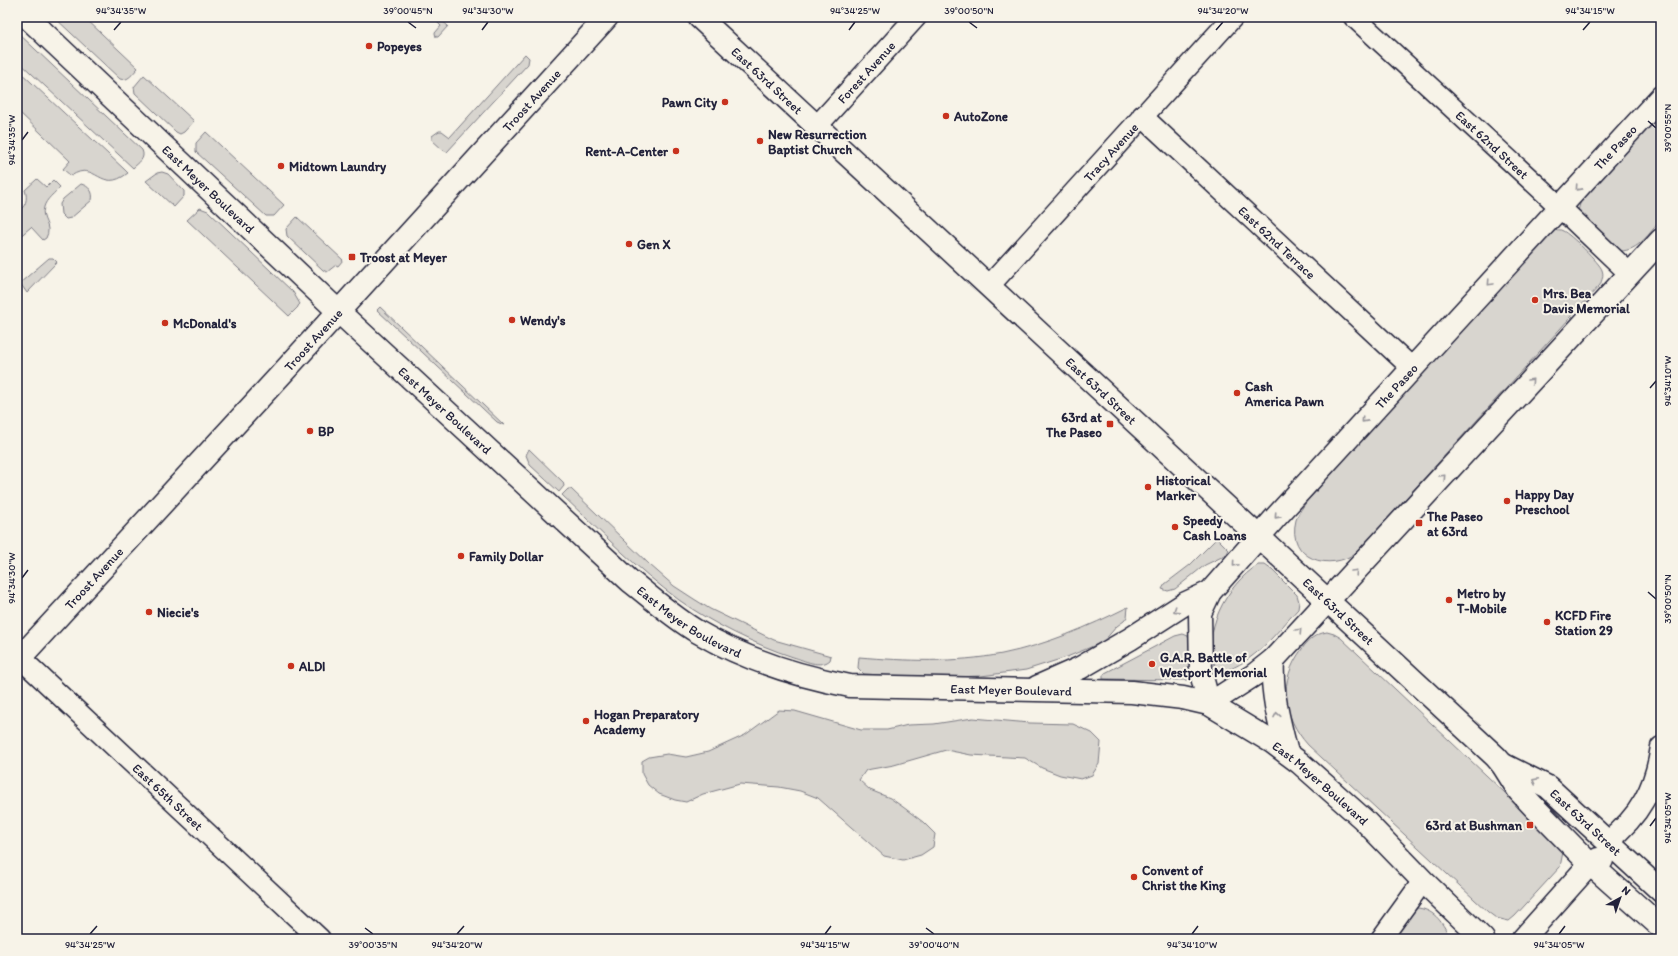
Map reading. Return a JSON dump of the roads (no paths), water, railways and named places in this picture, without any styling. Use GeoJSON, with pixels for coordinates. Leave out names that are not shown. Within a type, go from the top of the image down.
{"type":"FeatureCollection","features":[{"type":"Feature","properties":{"kind":"main road","name":"East Meyer Boulevard"},"geometry":{"type":"LineString","coordinates":[[26,17],[339,312],[630,581],[697,632],[736,652],[783,669],[828,682],[850,686],[1132,692],[1183,698],[1209,704],[1272,742],[1363,819],[1423,881],[1483,939]]}},
{"type":"Feature","properties":{"kind":"main road","name":"Troost Avenue"},"geometry":{"type":"LineString","coordinates":[[18,658],[339,312],[607,17]]}},
{"type":"Feature","properties":{"kind":"main road","name":"East 63rd Street"},"geometry":{"type":"LineString","coordinates":[[699,17],[1259,536],[1502,764],[1519,791],[1590,864],[1661,927]]}},
{"type":"Feature","properties":{"kind":"main road","name":"The Paseo"},"geometry":{"type":"LineString","coordinates":[[1209,704],[1202,673],[1200,613],[1210,592],[1412,368],[1661,97]]}},
{"type":"Feature","properties":{"kind":"main road"},"geometry":{"type":"LineString","coordinates":[[1209,704],[1254,675],[1273,660],[1661,240]]}},
{"type":"Feature","properties":{"kind":"main road"},"geometry":{"type":"LineString","coordinates":[[1031,690],[1080,668],[1130,639],[1186,603],[1210,592]]}},
{"type":"Feature","properties":{"kind":"main road"},"geometry":{"type":"LineString","coordinates":[[1273,660],[1273,692],[1286,753]]}},
{"type":"Feature","properties":{"kind":"main road","name":"East 63rd Street"},"geometry":{"type":"LineString","coordinates":[[1502,764],[1548,787],[1661,891]]}},
{"type":"Feature","properties":{"kind":"main road"},"geometry":{"type":"LineString","coordinates":[[1519,791],[1560,816],[1581,836],[1594,843],[1607,842]]}},
{"type":"Feature","properties":{"kind":"main road"},"geometry":{"type":"LineString","coordinates":[[1523,939],[1590,864],[1598,859],[1607,862],[1661,900]]}},
{"type":"Feature","properties":{"kind":"street","name":"Forest Avenue"},"geometry":{"type":"LineString","coordinates":[[817,126],[916,17]]}},
{"type":"Feature","properties":{"kind":"street","name":"Tracy Avenue"},"geometry":{"type":"LineString","coordinates":[[989,286],[1233,17]]}},
{"type":"Feature","properties":{"kind":"street","name":"East 62nd Street"},"geometry":{"type":"LineString","coordinates":[[1354,17],[1630,274]]}},
{"type":"Feature","properties":{"kind":"street","name":"East 62nd Terrace"},"geometry":{"type":"LineString","coordinates":[[1142,116],[1412,368]]}},
{"type":"Feature","properties":{"kind":"street","name":"East 65th Street"},"geometry":{"type":"LineString","coordinates":[[18,658],[320,939]]}},
{"type":"Feature","properties":{"kind":"street"},"geometry":{"type":"LineString","coordinates":[[1607,842],[1624,828],[1637,812],[1647,796],[1655,777],[1661,747]]}},
{"type":"Feature","properties":{"kind":"street"},"geometry":{"type":"LineString","coordinates":[[1381,939],[1423,881]]}},
{"type":"Feature","properties":{"kind":"place","name":"Popeyes"},"geometry":{"type":"Point","coordinates":[369,46]}},
{"type":"Feature","properties":{"kind":"place","name":"Pawn City"},"geometry":{"type":"Point","coordinates":[725,102]}},
{"type":"Feature","properties":{"kind":"place","name":"AutoZone"},"geometry":{"type":"Point","coordinates":[946,116]}},
{"type":"Feature","properties":{"kind":"place","name":"New Resurrection Baptist Church"},"geometry":{"type":"Point","coordinates":[760,141]}},
{"type":"Feature","properties":{"kind":"place","name":"Rent-A-Center"},"geometry":{"type":"Point","coordinates":[676,151]}},
{"type":"Feature","properties":{"kind":"place","name":"Midtown Laundry"},"geometry":{"type":"Point","coordinates":[281,166]}},
{"type":"Feature","properties":{"kind":"place","name":"Gen X"},"geometry":{"type":"Point","coordinates":[629,244]}},
{"type":"Feature","properties":{"kind":"place","name":"Troost at Meyer"},"geometry":{"type":"Point","coordinates":[352,257]}},
{"type":"Feature","properties":{"kind":"place","name":"Mrs. Bea Davis Memorial"},"geometry":{"type":"Point","coordinates":[1535,300]}},
{"type":"Feature","properties":{"kind":"place","name":"Wendy's"},"geometry":{"type":"Point","coordinates":[512,320]}},
{"type":"Feature","properties":{"kind":"place","name":"McDonald's"},"geometry":{"type":"Point","coordinates":[165,323]}},
{"type":"Feature","properties":{"kind":"place","name":"Cash America Pawn"},"geometry":{"type":"Point","coordinates":[1237,393]}},
{"type":"Feature","properties":{"kind":"place","name":"63rd at The Paseo"},"geometry":{"type":"Point","coordinates":[1110,424]}},
{"type":"Feature","properties":{"kind":"place","name":"BP"},"geometry":{"type":"Point","coordinates":[310,431]}},
{"type":"Feature","properties":{"kind":"place","name":"Historical Marker"},"geometry":{"type":"Point","coordinates":[1148,487]}},
{"type":"Feature","properties":{"kind":"place","name":"Happy Day Preschool"},"geometry":{"type":"Point","coordinates":[1507,501]}},
{"type":"Feature","properties":{"kind":"place","name":"The Paseo at 63rd"},"geometry":{"type":"Point","coordinates":[1419,523]}},
{"type":"Feature","properties":{"kind":"place","name":"Speedy Cash Loans"},"geometry":{"type":"Point","coordinates":[1175,527]}},
{"type":"Feature","properties":{"kind":"place","name":"Family Dollar"},"geometry":{"type":"Point","coordinates":[461,556]}},
{"type":"Feature","properties":{"kind":"place","name":"Metro by T-Mobile"},"geometry":{"type":"Point","coordinates":[1449,600]}},
{"type":"Feature","properties":{"kind":"place","name":"Niecie's"},"geometry":{"type":"Point","coordinates":[149,612]}},
{"type":"Feature","properties":{"kind":"place","name":"KCFD Fire Station 29"},"geometry":{"type":"Point","coordinates":[1547,622]}},
{"type":"Feature","properties":{"kind":"place","name":"G.A.R. Battle of Westport Memorial"},"geometry":{"type":"Point","coordinates":[1152,664]}},
{"type":"Feature","properties":{"kind":"place","name":"ALDI"},"geometry":{"type":"Point","coordinates":[291,666]}},
{"type":"Feature","properties":{"kind":"place","name":"Hogan Preparatory Academy"},"geometry":{"type":"Point","coordinates":[586,721]}},
{"type":"Feature","properties":{"kind":"place","name":"63rd at Bushman"},"geometry":{"type":"Point","coordinates":[1530,825]}},
{"type":"Feature","properties":{"kind":"place","name":"Convent of Christ the King"},"geometry":{"type":"Point","coordinates":[1134,877]}}]}
